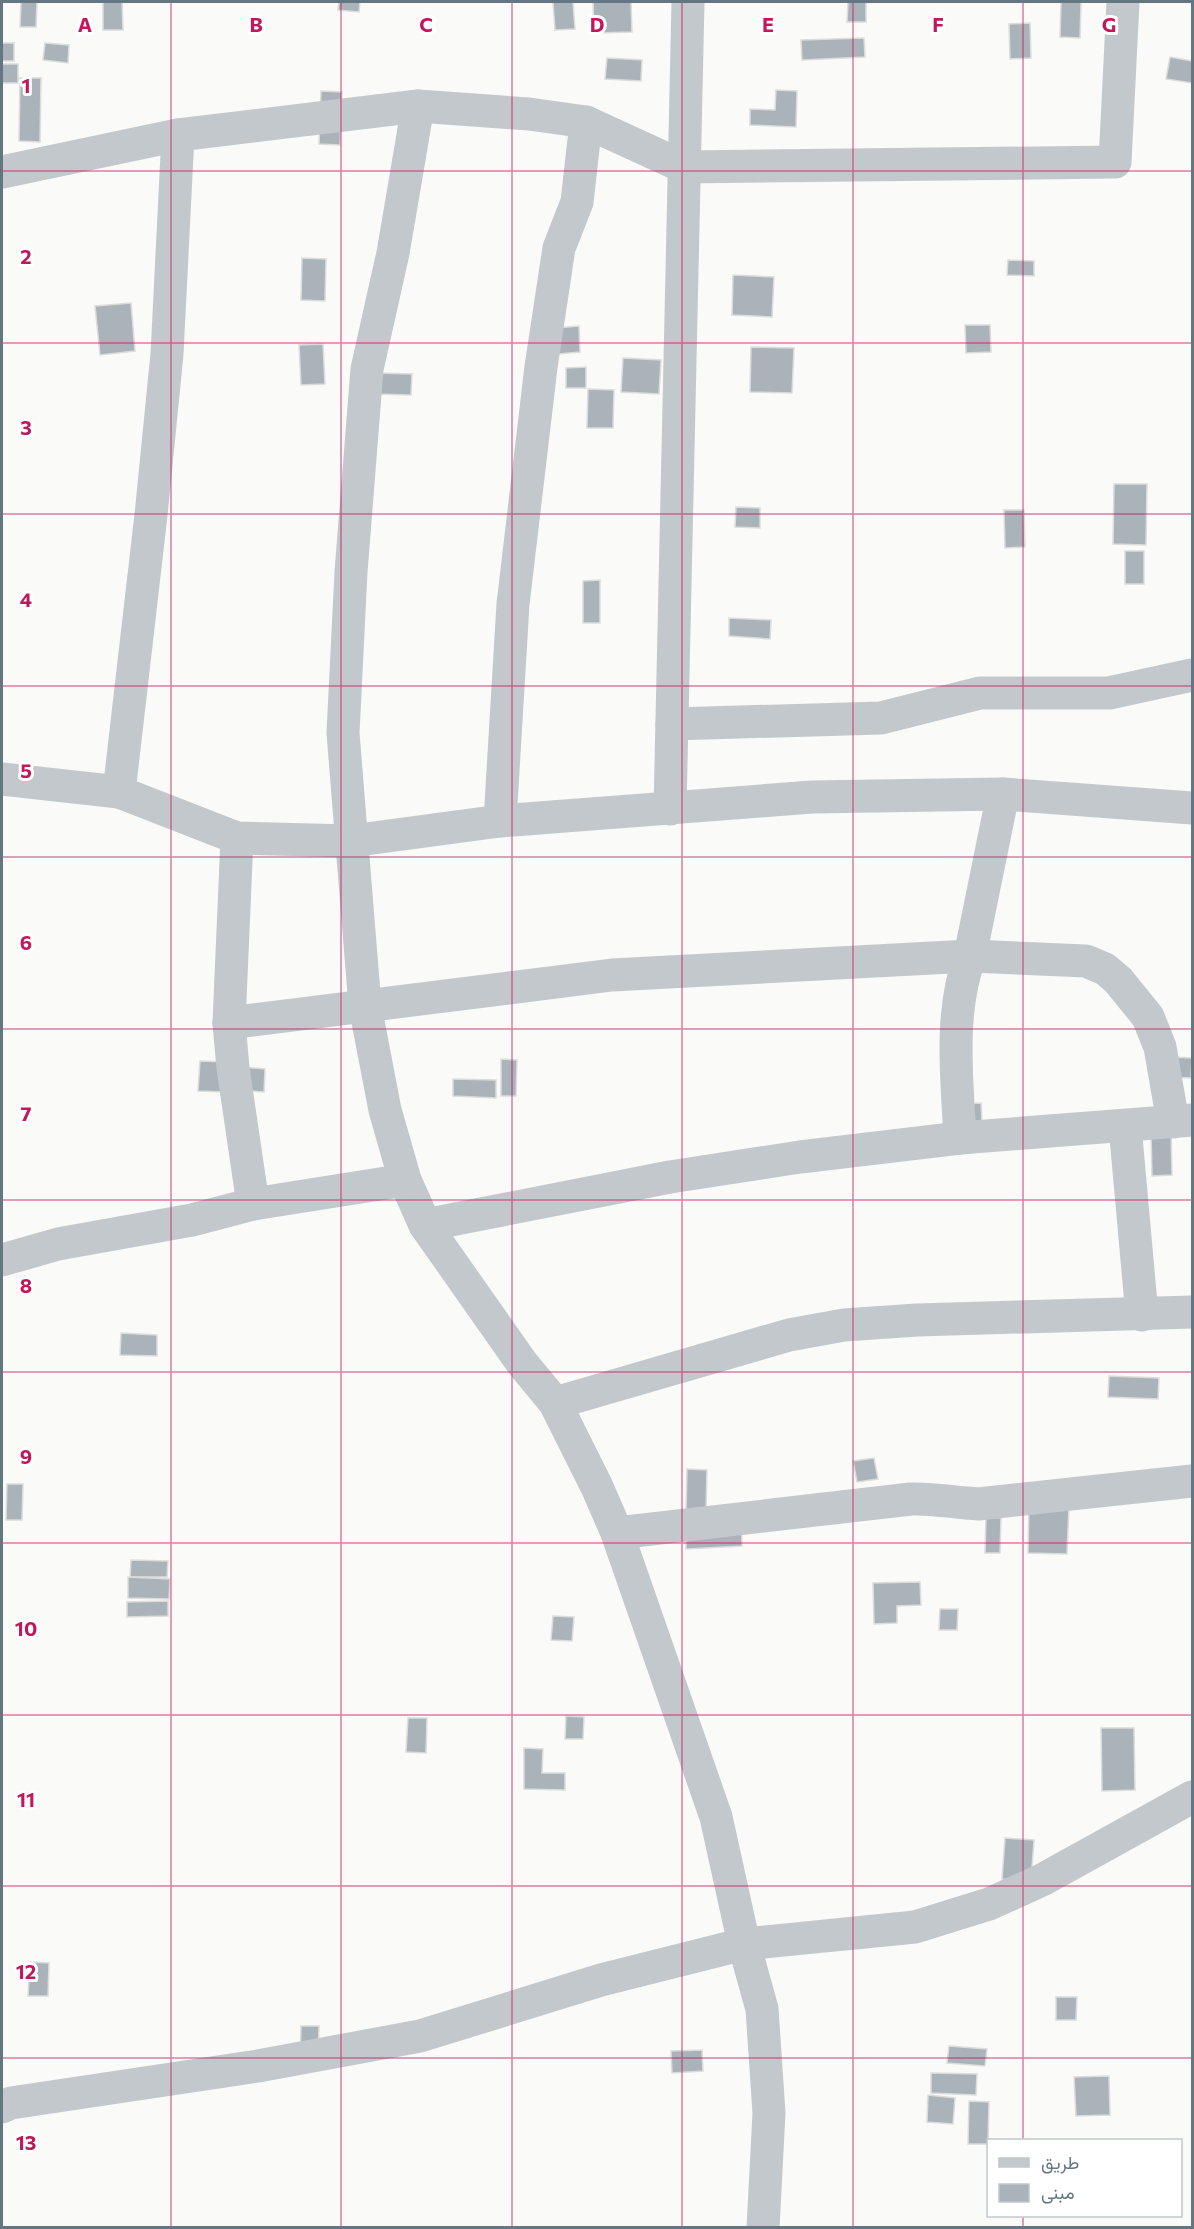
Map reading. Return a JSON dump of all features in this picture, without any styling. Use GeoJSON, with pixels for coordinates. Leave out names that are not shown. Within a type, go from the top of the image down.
{"type":"FeatureCollection","features":[{"type":"Feature","properties":{"kind":"street"},"geometry":{"type":"LineString","coordinates":[[670,809],[688,2]]}},
{"type":"Feature","properties":{"kind":"street"},"geometry":{"type":"LineString","coordinates":[[2,172],[178,135],[418,106],[529,114],[586,122],[684,167],[1115,162],[1123,2]]}},
{"type":"Feature","properties":{"kind":"street"},"geometry":{"type":"LineString","coordinates":[[418,106],[393,253],[367,369],[351,572],[343,733],[365,1006],[385,1110],[405,1180],[425,1225],[522,1363],[555,1403],[617,1533],[716,1817],[744,1944],[762,2009],[769,2113],[763,2228]]}},
{"type":"Feature","properties":{"kind":"street"},"geometry":{"type":"LineString","coordinates":[[500,821],[513,604],[541,367],[559,248],[577,202],[586,122]]}},
{"type":"Feature","properties":{"kind":"street"},"geometry":{"type":"LineString","coordinates":[[119,792],[151,515],[166,354],[178,135]]}},
{"type":"Feature","properties":{"kind":"street"},"geometry":{"type":"LineString","coordinates":[[672,724],[881,718],[980,693],[1109,693],[1192,675]]}},
{"type":"Feature","properties":{"kind":"street"},"geometry":{"type":"LineString","coordinates":[[2,779],[119,792],[237,838],[351,841],[500,821],[812,797],[1003,794],[1192,808]]}},
{"type":"Feature","properties":{"kind":"street"},"geometry":{"type":"LineString","coordinates":[[960,1138],[956,1052],[963,974],[970,956],[1003,794]]}},
{"type":"Feature","properties":{"kind":"street"},"geometry":{"type":"LineString","coordinates":[[237,838],[229,1023],[233,1068],[253,1204]]}},
{"type":"Feature","properties":{"kind":"street"},"geometry":{"type":"LineString","coordinates":[[229,1023],[612,975],[970,956],[1086,961],[1105,969],[1118,980],[1148,1017],[1155,1031],[1183,1121],[960,1138],[800,1157],[670,1177],[425,1225]]}},
{"type":"Feature","properties":{"kind":"street"},"geometry":{"type":"LineString","coordinates":[[1125,1126],[1142,1315]]}},
{"type":"Feature","properties":{"kind":"street"},"geometry":{"type":"LineString","coordinates":[[2,1260],[58,1244],[192,1220],[253,1204],[405,1180]]}},
{"type":"Feature","properties":{"kind":"street"},"geometry":{"type":"LineString","coordinates":[[555,1403],[789,1335],[844,1325],[917,1320],[1192,1312]]}},
{"type":"Feature","properties":{"kind":"street"},"geometry":{"type":"LineString","coordinates":[[617,1533],[911,1499],[935,1498],[953,1503],[978,1504],[1192,1481]]}},
{"type":"Feature","properties":{"kind":"street"},"geometry":{"type":"LineString","coordinates":[[2,2107],[11,2103],[258,2066],[420,2036],[602,1980],[744,1944],[915,1927],[989,1904],[1042,1880],[1192,1797]]}},
{"type":"Feature","properties":{"kind":"building"},"geometry":{"type":"Polygon","coordinates":[[[21,2],[37,2],[36,27],[20,27],[21,2]]]}},
{"type":"Feature","properties":{"kind":"building"},"geometry":{"type":"Polygon","coordinates":[[[103,2],[122,2],[123,30],[103,30],[103,2]]]}},
{"type":"Feature","properties":{"kind":"building"},"geometry":{"type":"Polygon","coordinates":[[[339,2],[360,2],[359,12],[338,10],[339,2]]]}},
{"type":"Feature","properties":{"kind":"building"},"geometry":{"type":"Polygon","coordinates":[[[553,2],[573,2],[575,29],[555,30],[553,2]]]}},
{"type":"Feature","properties":{"kind":"building"},"geometry":{"type":"Polygon","coordinates":[[[593,2],[631,2],[632,32],[594,33],[593,2]]]}},
{"type":"Feature","properties":{"kind":"building"},"geometry":{"type":"Polygon","coordinates":[[[848,2],[866,2],[866,22],[847,22],[848,2]]]}},
{"type":"Feature","properties":{"kind":"building"},"geometry":{"type":"Polygon","coordinates":[[[1061,2],[1081,2],[1080,38],[1060,37],[1061,2]]]}},
{"type":"Feature","properties":{"kind":"building"},"geometry":{"type":"Polygon","coordinates":[[[1030,23],[1031,58],[1010,59],[1009,24],[1030,23]]]}},
{"type":"Feature","properties":{"kind":"building"},"geometry":{"type":"Polygon","coordinates":[[[864,38],[865,57],[802,60],[801,40],[864,38]]]}},
{"type":"Feature","properties":{"kind":"building"},"geometry":{"type":"Polygon","coordinates":[[[2,43],[14,43],[14,61],[2,61],[2,43]]]}},
{"type":"Feature","properties":{"kind":"building"},"geometry":{"type":"Polygon","coordinates":[[[45,43],[69,45],[68,63],[43,60],[45,43]]]}},
{"type":"Feature","properties":{"kind":"building"},"geometry":{"type":"Polygon","coordinates":[[[1170,57],[1192,61],[1192,83],[1166,79],[1170,57]]]}},
{"type":"Feature","properties":{"kind":"building"},"geometry":{"type":"Polygon","coordinates":[[[607,58],[642,60],[641,81],[605,79],[607,58]]]}},
{"type":"Feature","properties":{"kind":"building"},"geometry":{"type":"Polygon","coordinates":[[[2,64],[18,64],[18,83],[2,83],[2,64]]]}},
{"type":"Feature","properties":{"kind":"building"},"geometry":{"type":"Polygon","coordinates":[[[20,78],[41,78],[40,142],[19,141],[20,78]]]}},
{"type":"Feature","properties":{"kind":"building"},"geometry":{"type":"Polygon","coordinates":[[[776,90],[797,91],[796,127],[750,125],[750,109],[775,110],[776,90]]]}},
{"type":"Feature","properties":{"kind":"building"},"geometry":{"type":"Polygon","coordinates":[[[321,91],[342,92],[340,145],[319,144],[321,91]]]}},
{"type":"Feature","properties":{"kind":"building"},"geometry":{"type":"Polygon","coordinates":[[[302,258],[326,259],[325,301],[301,300],[302,258]]]}},
{"type":"Feature","properties":{"kind":"building"},"geometry":{"type":"Polygon","coordinates":[[[1008,260],[1034,261],[1034,276],[1007,275],[1008,260]]]}},
{"type":"Feature","properties":{"kind":"building"},"geometry":{"type":"Polygon","coordinates":[[[733,275],[774,277],[772,317],[732,315],[733,275]]]}},
{"type":"Feature","properties":{"kind":"building"},"geometry":{"type":"Polygon","coordinates":[[[131,303],[135,351],[100,355],[95,306],[131,303]]]}},
{"type":"Feature","properties":{"kind":"building"},"geometry":{"type":"Polygon","coordinates":[[[965,325],[990,325],[991,352],[966,353],[965,325]]]}},
{"type":"Feature","properties":{"kind":"building"},"geometry":{"type":"Polygon","coordinates":[[[579,326],[580,352],[558,354],[556,328],[579,326]]]}},
{"type":"Feature","properties":{"kind":"building"},"geometry":{"type":"Polygon","coordinates":[[[323,344],[325,384],[301,385],[299,345],[323,344]]]}},
{"type":"Feature","properties":{"kind":"building"},"geometry":{"type":"Polygon","coordinates":[[[751,347],[794,348],[792,393],[750,392],[751,347]]]}},
{"type":"Feature","properties":{"kind":"building"},"geometry":{"type":"Polygon","coordinates":[[[623,358],[661,360],[659,394],[621,392],[623,358]]]}},
{"type":"Feature","properties":{"kind":"building"},"geometry":{"type":"Polygon","coordinates":[[[586,367],[586,388],[566,388],[566,368],[586,367]]]}},
{"type":"Feature","properties":{"kind":"building"},"geometry":{"type":"Polygon","coordinates":[[[375,373],[412,374],[411,395],[375,394],[375,373]]]}},
{"type":"Feature","properties":{"kind":"building"},"geometry":{"type":"Polygon","coordinates":[[[588,389],[614,390],[613,428],[587,428],[588,389]]]}},
{"type":"Feature","properties":{"kind":"building"},"geometry":{"type":"Polygon","coordinates":[[[1114,484],[1147,484],[1146,545],[1113,544],[1114,484]]]}},
{"type":"Feature","properties":{"kind":"building"},"geometry":{"type":"Polygon","coordinates":[[[736,507],[760,508],[760,528],[735,527],[736,507]]]}},
{"type":"Feature","properties":{"kind":"building"},"geometry":{"type":"Polygon","coordinates":[[[1004,510],[1024,510],[1025,547],[1005,548],[1004,510]]]}},
{"type":"Feature","properties":{"kind":"building"},"geometry":{"type":"Polygon","coordinates":[[[1125,551],[1144,551],[1144,584],[1125,584],[1125,551]]]}},
{"type":"Feature","properties":{"kind":"building"},"geometry":{"type":"Polygon","coordinates":[[[600,580],[600,623],[583,623],[583,581],[600,580]]]}},
{"type":"Feature","properties":{"kind":"building"},"geometry":{"type":"Polygon","coordinates":[[[729,618],[771,620],[770,639],[729,636],[729,618]]]}},
{"type":"Feature","properties":{"kind":"building"},"geometry":{"type":"Polygon","coordinates":[[[1151,1056],[1192,1058],[1191,1078],[1150,1076],[1151,1056]]]}},
{"type":"Feature","properties":{"kind":"building"},"geometry":{"type":"Polygon","coordinates":[[[501,1059],[517,1060],[516,1096],[501,1096],[501,1059]]]}},
{"type":"Feature","properties":{"kind":"building"},"geometry":{"type":"Polygon","coordinates":[[[200,1061],[227,1062],[226,1092],[198,1091],[200,1061]]]}},
{"type":"Feature","properties":{"kind":"building"},"geometry":{"type":"Polygon","coordinates":[[[231,1066],[265,1069],[264,1092],[229,1089],[231,1066]]]}},
{"type":"Feature","properties":{"kind":"building"},"geometry":{"type":"Polygon","coordinates":[[[453,1079],[496,1080],[496,1098],[453,1096],[453,1079]]]}},
{"type":"Feature","properties":{"kind":"building"},"geometry":{"type":"Polygon","coordinates":[[[981,1103],[982,1122],[956,1123],[955,1105],[981,1103]]]}},
{"type":"Feature","properties":{"kind":"building"},"geometry":{"type":"Polygon","coordinates":[[[1171,1131],[1172,1175],[1152,1176],[1151,1132],[1171,1131]]]}},
{"type":"Feature","properties":{"kind":"building"},"geometry":{"type":"Polygon","coordinates":[[[121,1333],[157,1335],[157,1356],[120,1355],[121,1333]]]}},
{"type":"Feature","properties":{"kind":"building"},"geometry":{"type":"Polygon","coordinates":[[[1109,1376],[1159,1378],[1158,1399],[1108,1397],[1109,1376]]]}},
{"type":"Feature","properties":{"kind":"building"},"geometry":{"type":"Polygon","coordinates":[[[874,1458],[878,1479],[857,1482],[853,1461],[874,1458]]]}},
{"type":"Feature","properties":{"kind":"building"},"geometry":{"type":"Polygon","coordinates":[[[687,1469],[707,1470],[706,1512],[686,1512],[687,1469]]]}},
{"type":"Feature","properties":{"kind":"building"},"geometry":{"type":"Polygon","coordinates":[[[7,1484],[23,1484],[22,1520],[6,1520],[7,1484]]]}},
{"type":"Feature","properties":{"kind":"building"},"geometry":{"type":"Polygon","coordinates":[[[1029,1504],[1069,1505],[1067,1554],[1028,1553],[1029,1504]]]}},
{"type":"Feature","properties":{"kind":"building"},"geometry":{"type":"Polygon","coordinates":[[[741,1511],[742,1546],[686,1549],[686,1533],[741,1511]]]}},
{"type":"Feature","properties":{"kind":"building"},"geometry":{"type":"Polygon","coordinates":[[[986,1517],[1001,1518],[1000,1553],[985,1553],[986,1517]]]}},
{"type":"Feature","properties":{"kind":"building"},"geometry":{"type":"Polygon","coordinates":[[[131,1560],[168,1561],[167,1577],[130,1577],[131,1560]]]}},
{"type":"Feature","properties":{"kind":"building"},"geometry":{"type":"Polygon","coordinates":[[[128,1577],[170,1579],[169,1599],[128,1598],[128,1577]]]}},
{"type":"Feature","properties":{"kind":"building"},"geometry":{"type":"Polygon","coordinates":[[[920,1582],[921,1605],[897,1606],[897,1623],[874,1624],[873,1583],[920,1582]]]}},
{"type":"Feature","properties":{"kind":"building"},"geometry":{"type":"Polygon","coordinates":[[[168,1601],[168,1616],[127,1617],[127,1602],[168,1601]]]}},
{"type":"Feature","properties":{"kind":"building"},"geometry":{"type":"Polygon","coordinates":[[[940,1609],[958,1609],[957,1630],[939,1630],[940,1609]]]}},
{"type":"Feature","properties":{"kind":"building"},"geometry":{"type":"Polygon","coordinates":[[[553,1616],[574,1617],[572,1641],[551,1640],[553,1616]]]}},
{"type":"Feature","properties":{"kind":"building"},"geometry":{"type":"Polygon","coordinates":[[[566,1716],[584,1717],[583,1739],[565,1739],[566,1716]]]}},
{"type":"Feature","properties":{"kind":"building"},"geometry":{"type":"Polygon","coordinates":[[[408,1718],[427,1718],[426,1753],[406,1752],[408,1718]]]}},
{"type":"Feature","properties":{"kind":"building"},"geometry":{"type":"Polygon","coordinates":[[[1101,1728],[1134,1728],[1135,1790],[1102,1791],[1101,1728]]]}},
{"type":"Feature","properties":{"kind":"building"},"geometry":{"type":"Polygon","coordinates":[[[524,1748],[543,1749],[542,1773],[565,1773],[565,1790],[524,1789],[524,1748]]]}},
{"type":"Feature","properties":{"kind":"building"},"geometry":{"type":"Polygon","coordinates":[[[1005,1838],[1034,1840],[1031,1880],[1002,1879],[1005,1838]]]}},
{"type":"Feature","properties":{"kind":"building"},"geometry":{"type":"Polygon","coordinates":[[[30,1962],[49,1963],[48,1996],[28,1996],[30,1962]]]}},
{"type":"Feature","properties":{"kind":"building"},"geometry":{"type":"Polygon","coordinates":[[[1056,1997],[1077,1997],[1076,2020],[1056,2020],[1056,1997]]]}},
{"type":"Feature","properties":{"kind":"building"},"geometry":{"type":"Polygon","coordinates":[[[301,2026],[319,2026],[318,2067],[300,2067],[301,2026]]]}},
{"type":"Feature","properties":{"kind":"building"},"geometry":{"type":"Polygon","coordinates":[[[949,2046],[987,2049],[985,2066],[947,2063],[949,2046]]]}},
{"type":"Feature","properties":{"kind":"building"},"geometry":{"type":"Polygon","coordinates":[[[702,2050],[703,2071],[672,2073],[671,2051],[702,2050]]]}},
{"type":"Feature","properties":{"kind":"building"},"geometry":{"type":"Polygon","coordinates":[[[931,2073],[977,2074],[976,2095],[931,2093],[931,2073]]]}},
{"type":"Feature","properties":{"kind":"building"},"geometry":{"type":"Polygon","coordinates":[[[1109,2076],[1110,2115],[1076,2116],[1074,2077],[1109,2076]]]}},
{"type":"Feature","properties":{"kind":"building"},"geometry":{"type":"Polygon","coordinates":[[[928,2095],[955,2098],[953,2124],[927,2122],[928,2095]]]}},
{"type":"Feature","properties":{"kind":"building"},"geometry":{"type":"Polygon","coordinates":[[[969,2101],[989,2102],[987,2144],[968,2144],[969,2101]]]}}]}
